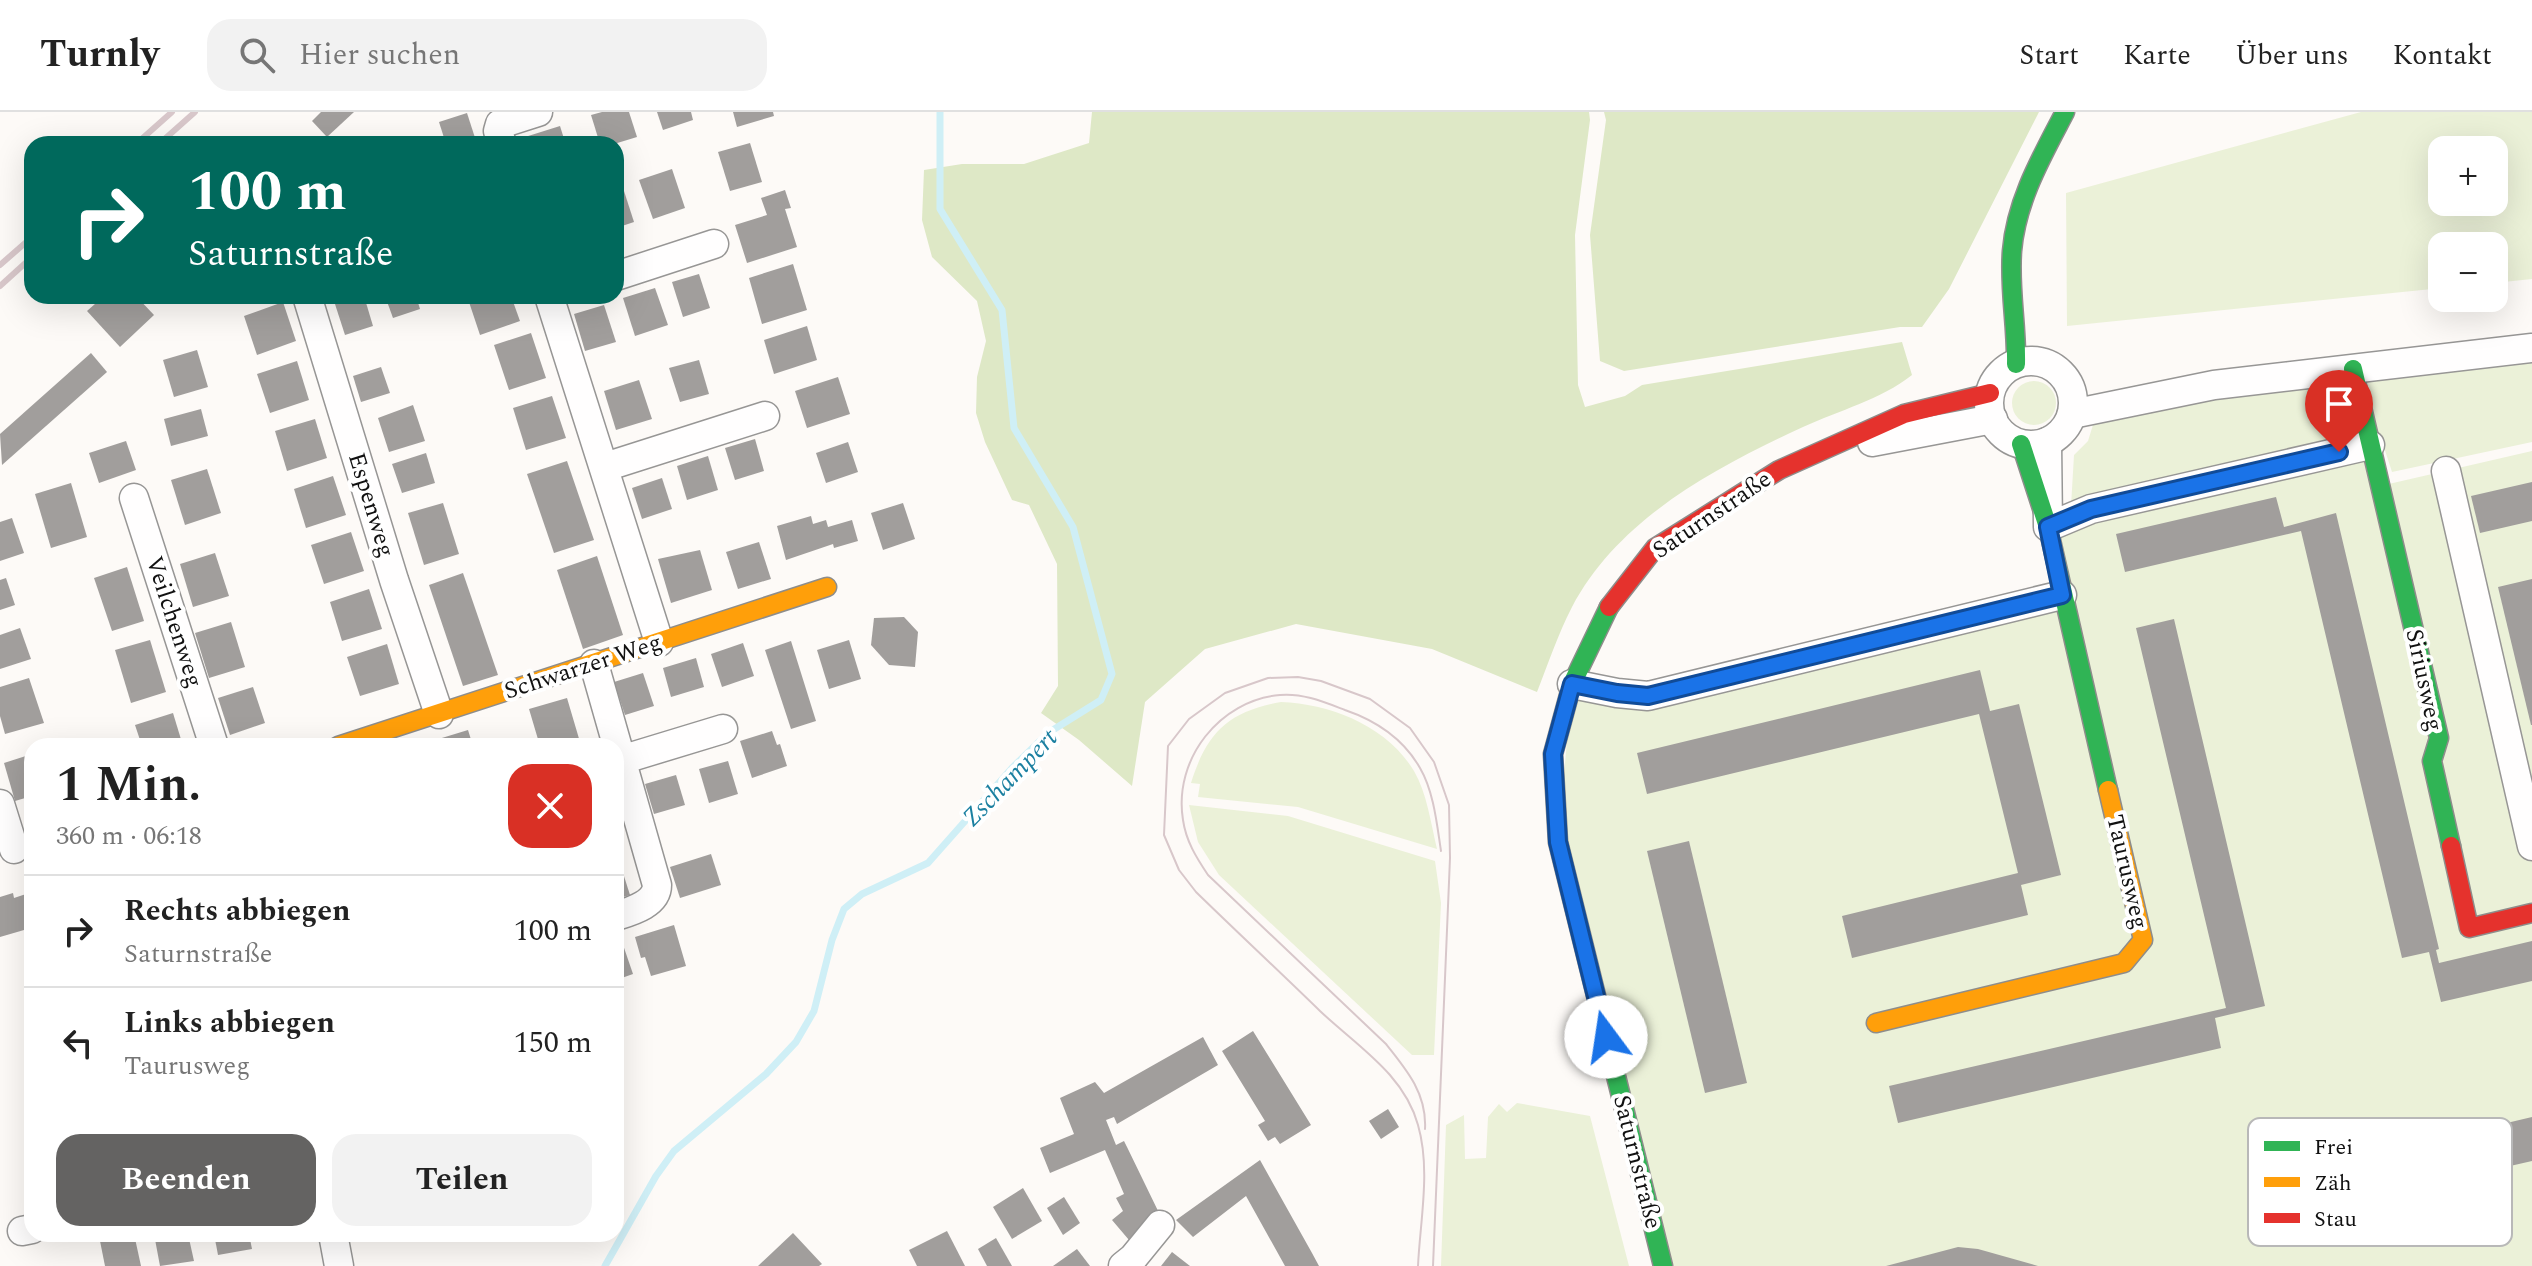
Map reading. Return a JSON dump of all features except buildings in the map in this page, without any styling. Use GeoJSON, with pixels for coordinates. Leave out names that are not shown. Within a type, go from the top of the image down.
{"type":"FeatureCollection","features":[{"type":"Feature","properties":{"kind":"street"},"geometry":{"type":"LineString","coordinates":[[500,136],[500,124],[538,112]]}},
{"type":"Feature","properties":{"kind":"street"},"geometry":{"type":"LineString","coordinates":[[2032,358],[2012,252],[2019,213],[2038,164],[2065,112]]}},
{"type":"Feature","properties":{"kind":"street"},"geometry":{"type":"LineString","coordinates":[[2030,255],[2038,164]]}},
{"type":"Feature","properties":{"kind":"street"},"geometry":{"type":"LineString","coordinates":[[624,273],[714,244]]}},
{"type":"Feature","properties":{"kind":"street","name":"Espenweg"},"geometry":{"type":"LineString","coordinates":[[309,304],[394,580],[439,714]]}},
{"type":"Feature","properties":{"kind":"street"},"geometry":{"type":"LineString","coordinates":[[554,304],[659,642]]}},
{"type":"Feature","properties":{"kind":"street"},"geometry":{"type":"LineString","coordinates":[[2072,402],[2532,348]]}},
{"type":"Feature","properties":{"kind":"street"},"geometry":{"type":"LineString","coordinates":[[2032,358],[2060,372],[2072,402],[2063,431],[2034,443],[2004,435],[1991,406],[2000,374],[2032,358]]}},
{"type":"Feature","properties":{"kind":"street","name":"Siriusweg"},"geometry":{"type":"LineString","coordinates":[[2353,369],[2439,738],[2432,761],[2469,928],[2532,913]]}},
{"type":"Feature","properties":{"kind":"street","name":"Saturnstraße"},"geometry":{"type":"LineString","coordinates":[[1663,1266],[1558,842],[1553,754],[1572,684],[1611,603],[1655,548],[1779,470],[1991,406]]}},
{"type":"Feature","properties":{"kind":"street"},"geometry":{"type":"LineString","coordinates":[[605,467],[765,416]]}},
{"type":"Feature","properties":{"kind":"street","name":"Taurusweg"},"geometry":{"type":"LineString","coordinates":[[1876,1023],[2124,963],[2143,940],[2062,595],[2034,443]]}},
{"type":"Feature","properties":{"kind":"street"},"geometry":{"type":"LineString","coordinates":[[2048,527],[2091,509],[2370,445]]}},
{"type":"Feature","properties":{"kind":"street"},"geometry":{"type":"LineString","coordinates":[[2446,471],[2532,846]]}},
{"type":"Feature","properties":{"kind":"street","name":"Veilchenweg"},"geometry":{"type":"LineString","coordinates":[[134,498],[211,738]]}},
{"type":"Feature","properties":{"kind":"street","name":"Schwarzer Weg"},"geometry":{"type":"LineString","coordinates":[[384,738],[439,714],[827,587]]}},
{"type":"Feature","properties":{"kind":"street"},"geometry":{"type":"LineString","coordinates":[[1572,684],[1648,696],[2062,595]]}},
{"type":"Feature","properties":{"kind":"street"},"geometry":{"type":"LineString","coordinates":[[594,664],[615,738]]}},
{"type":"Feature","properties":{"kind":"street"},"geometry":{"type":"LineString","coordinates":[[624,759],[723,729]]}},
{"type":"Feature","properties":{"kind":"street"},"geometry":{"type":"LineString","coordinates":[[624,770],[654,870],[657,894],[654,900],[624,913]]}},
{"type":"Feature","properties":{"kind":"street"},"geometry":{"type":"LineString","coordinates":[[0,804],[15,848]]}},
{"type":"Feature","properties":{"kind":"street"},"geometry":{"type":"LineString","coordinates":[[1123,1266],[1160,1225]]}},
{"type":"Feature","properties":{"kind":"street"},"geometry":{"type":"LineString","coordinates":[[334,1242],[339,1266]]}},
{"type":"Feature","properties":{"kind":"green space"},"geometry":{"type":"Polygon","coordinates":[[[1092,112],[1589,112],[1575,235],[1578,385],[1585,407],[1625,396],[1642,385],[1902,342],[1912,375],[1873,398],[1803,427],[1736,460],[1672,499],[1643,522],[1592,575],[1572,607],[1537,692],[1432,649],[1296,624],[1205,649],[1145,702],[1132,786],[1079,740],[1041,713],[1058,686],[1057,564],[1029,505],[1012,500],[985,442],[976,413],[977,377],[986,341],[977,301],[932,257],[922,220],[924,170],[962,164],[1024,164],[1089,143],[1092,112]]]}},
{"type":"Feature","properties":{"kind":"green space"},"geometry":{"type":"Polygon","coordinates":[[[1604,112],[2039,112],[1949,289],[1922,327],[1900,327],[1624,371],[1600,361],[1590,235],[1606,120],[1604,112]]]}},
{"type":"Feature","properties":{"kind":"green space"},"geometry":{"type":"Polygon","coordinates":[[[2361,112],[2532,112],[2532,279],[2508,282],[2508,232],[2428,232],[2428,289],[2067,326],[2066,193],[2361,112]]]}},
{"type":"Feature","properties":{"kind":"green space"},"geometry":{"type":"Polygon","coordinates":[[[2532,360],[2532,442],[2392,472],[2380,435],[2071,506],[2074,455],[2088,441],[2096,415],[2182,398],[2532,360]]]}},
{"type":"Feature","properties":{"kind":"green space"},"geometry":{"type":"Polygon","coordinates":[[[2034,381],[2050,387],[2056,403],[2050,419],[2034,425],[2018,419],[2012,403],[2018,387],[2034,381]]]}},
{"type":"Feature","properties":{"kind":"green space"},"geometry":{"type":"Polygon","coordinates":[[[2370,445],[2380,486],[2532,451],[2532,1266],[1663,1266],[1558,842],[1572,684],[1648,696],[2062,595],[2048,527],[2370,445]]]}},
{"type":"Feature","properties":{"kind":"green space"},"geometry":{"type":"Polygon","coordinates":[[[1281,702],[1319,707],[1356,720],[1403,755],[1422,789],[1437,849],[1298,807],[1198,797],[1200,784],[1191,783],[1197,765],[1222,727],[1247,712],[1281,702]]]}},
{"type":"Feature","properties":{"kind":"green space"},"geometry":{"type":"Polygon","coordinates":[[[1189,805],[1288,816],[1435,861],[1441,903],[1434,1055],[1412,1055],[1219,875],[1198,842],[1189,805]]]}},
{"type":"Feature","properties":{"kind":"green space"},"geometry":{"type":"Polygon","coordinates":[[[1517,1103],[1590,1116],[1629,1266],[1441,1266],[1446,1125],[1464,1115],[1465,1159],[1486,1158],[1488,1117],[1499,1104],[1507,1112],[1517,1103]]]}},
{"type":"Feature","properties":{"kind":"waterway","name":"Zschampert"},"geometry":{"type":"LineString","coordinates":[[624,1232],[674,1151],[766,1074],[796,1042],[814,1011],[832,940],[844,909],[862,894],[928,863],[1012,768],[1048,733],[1101,700],[1112,674],[1073,527],[1014,428],[1002,310],[940,209],[940,112]]}},
{"type":"Feature","properties":{"kind":"waterway","name":"Zschampert"},"geometry":{"type":"LineString","coordinates":[[605,1266],[619,1242]]}},
{"type":"Feature","properties":{"kind":"tram line"},"geometry":{"type":"LineString","coordinates":[[1418,1266],[1424,1160],[1418,1125],[1402,1091],[1378,1062],[1196,892],[1179,870],[1164,835],[1168,746],[1189,719],[1225,693],[1268,678],[1298,677],[1321,681],[1370,699],[1410,728],[1434,762],[1449,805],[1450,858],[1433,1266]]}},
{"type":"Feature","properties":{"kind":"tram line"},"geometry":{"type":"LineString","coordinates":[[1425,1129],[1419,1094],[1386,1044],[1208,875],[1192,849],[1184,828],[1182,797],[1186,775],[1193,755],[1205,736],[1238,708],[1258,699],[1280,695],[1313,699],[1368,719],[1406,748],[1429,787],[1441,851]]}},
{"type":"Feature","properties":{"kind":"railway"},"geometry":{"type":"LineString","coordinates":[[145,136],[172,112]]}},
{"type":"Feature","properties":{"kind":"railway"},"geometry":{"type":"LineString","coordinates":[[168,136],[195,112]]}},
{"type":"Feature","properties":{"kind":"railway"},"geometry":{"type":"LineString","coordinates":[[0,265],[24,244]]}},
{"type":"Feature","properties":{"kind":"railway"},"geometry":{"type":"LineString","coordinates":[[0,286],[24,264]]}},
{"type":"Feature","properties":{"kind":"traffic: fast"},"geometry":{"type":"LineString","coordinates":[[2016,364],[2012,279],[2014,232],[2031,179],[2065,112]]}},
{"type":"Feature","properties":{"kind":"traffic: fast"},"geometry":{"type":"LineString","coordinates":[[2353,369],[2439,738],[2432,761],[2451,846]]}},
{"type":"Feature","properties":{"kind":"traffic: fast"},"geometry":{"type":"LineString","coordinates":[[2021,444],[2048,527],[2108,790]]}},
{"type":"Feature","properties":{"kind":"traffic: fast"},"geometry":{"type":"LineString","coordinates":[[1609,607],[1572,684],[1553,754],[1558,842],[1663,1266]]}},
{"type":"Feature","properties":{"kind":"traffic: slow"},"geometry":{"type":"LineString","coordinates":[[363,738],[827,587]]}},
{"type":"Feature","properties":{"kind":"traffic: slow"},"geometry":{"type":"LineString","coordinates":[[1876,1023],[2124,963],[2143,940],[2108,790]]}},
{"type":"Feature","properties":{"kind":"traffic: jam"},"geometry":{"type":"LineString","coordinates":[[1609,607],[1655,548],[1779,470],[1904,414],[1990,393]]}},
{"type":"Feature","properties":{"kind":"traffic: jam"},"geometry":{"type":"LineString","coordinates":[[2451,846],[2469,928],[2532,913]]}},
{"type":"Feature","properties":{"kind":"route"},"geometry":{"type":"LineString","coordinates":[[1606,1037],[1558,842],[1553,754],[1572,684],[1648,696],[2062,595],[2048,527],[2091,509],[2339,452]]}}]}
